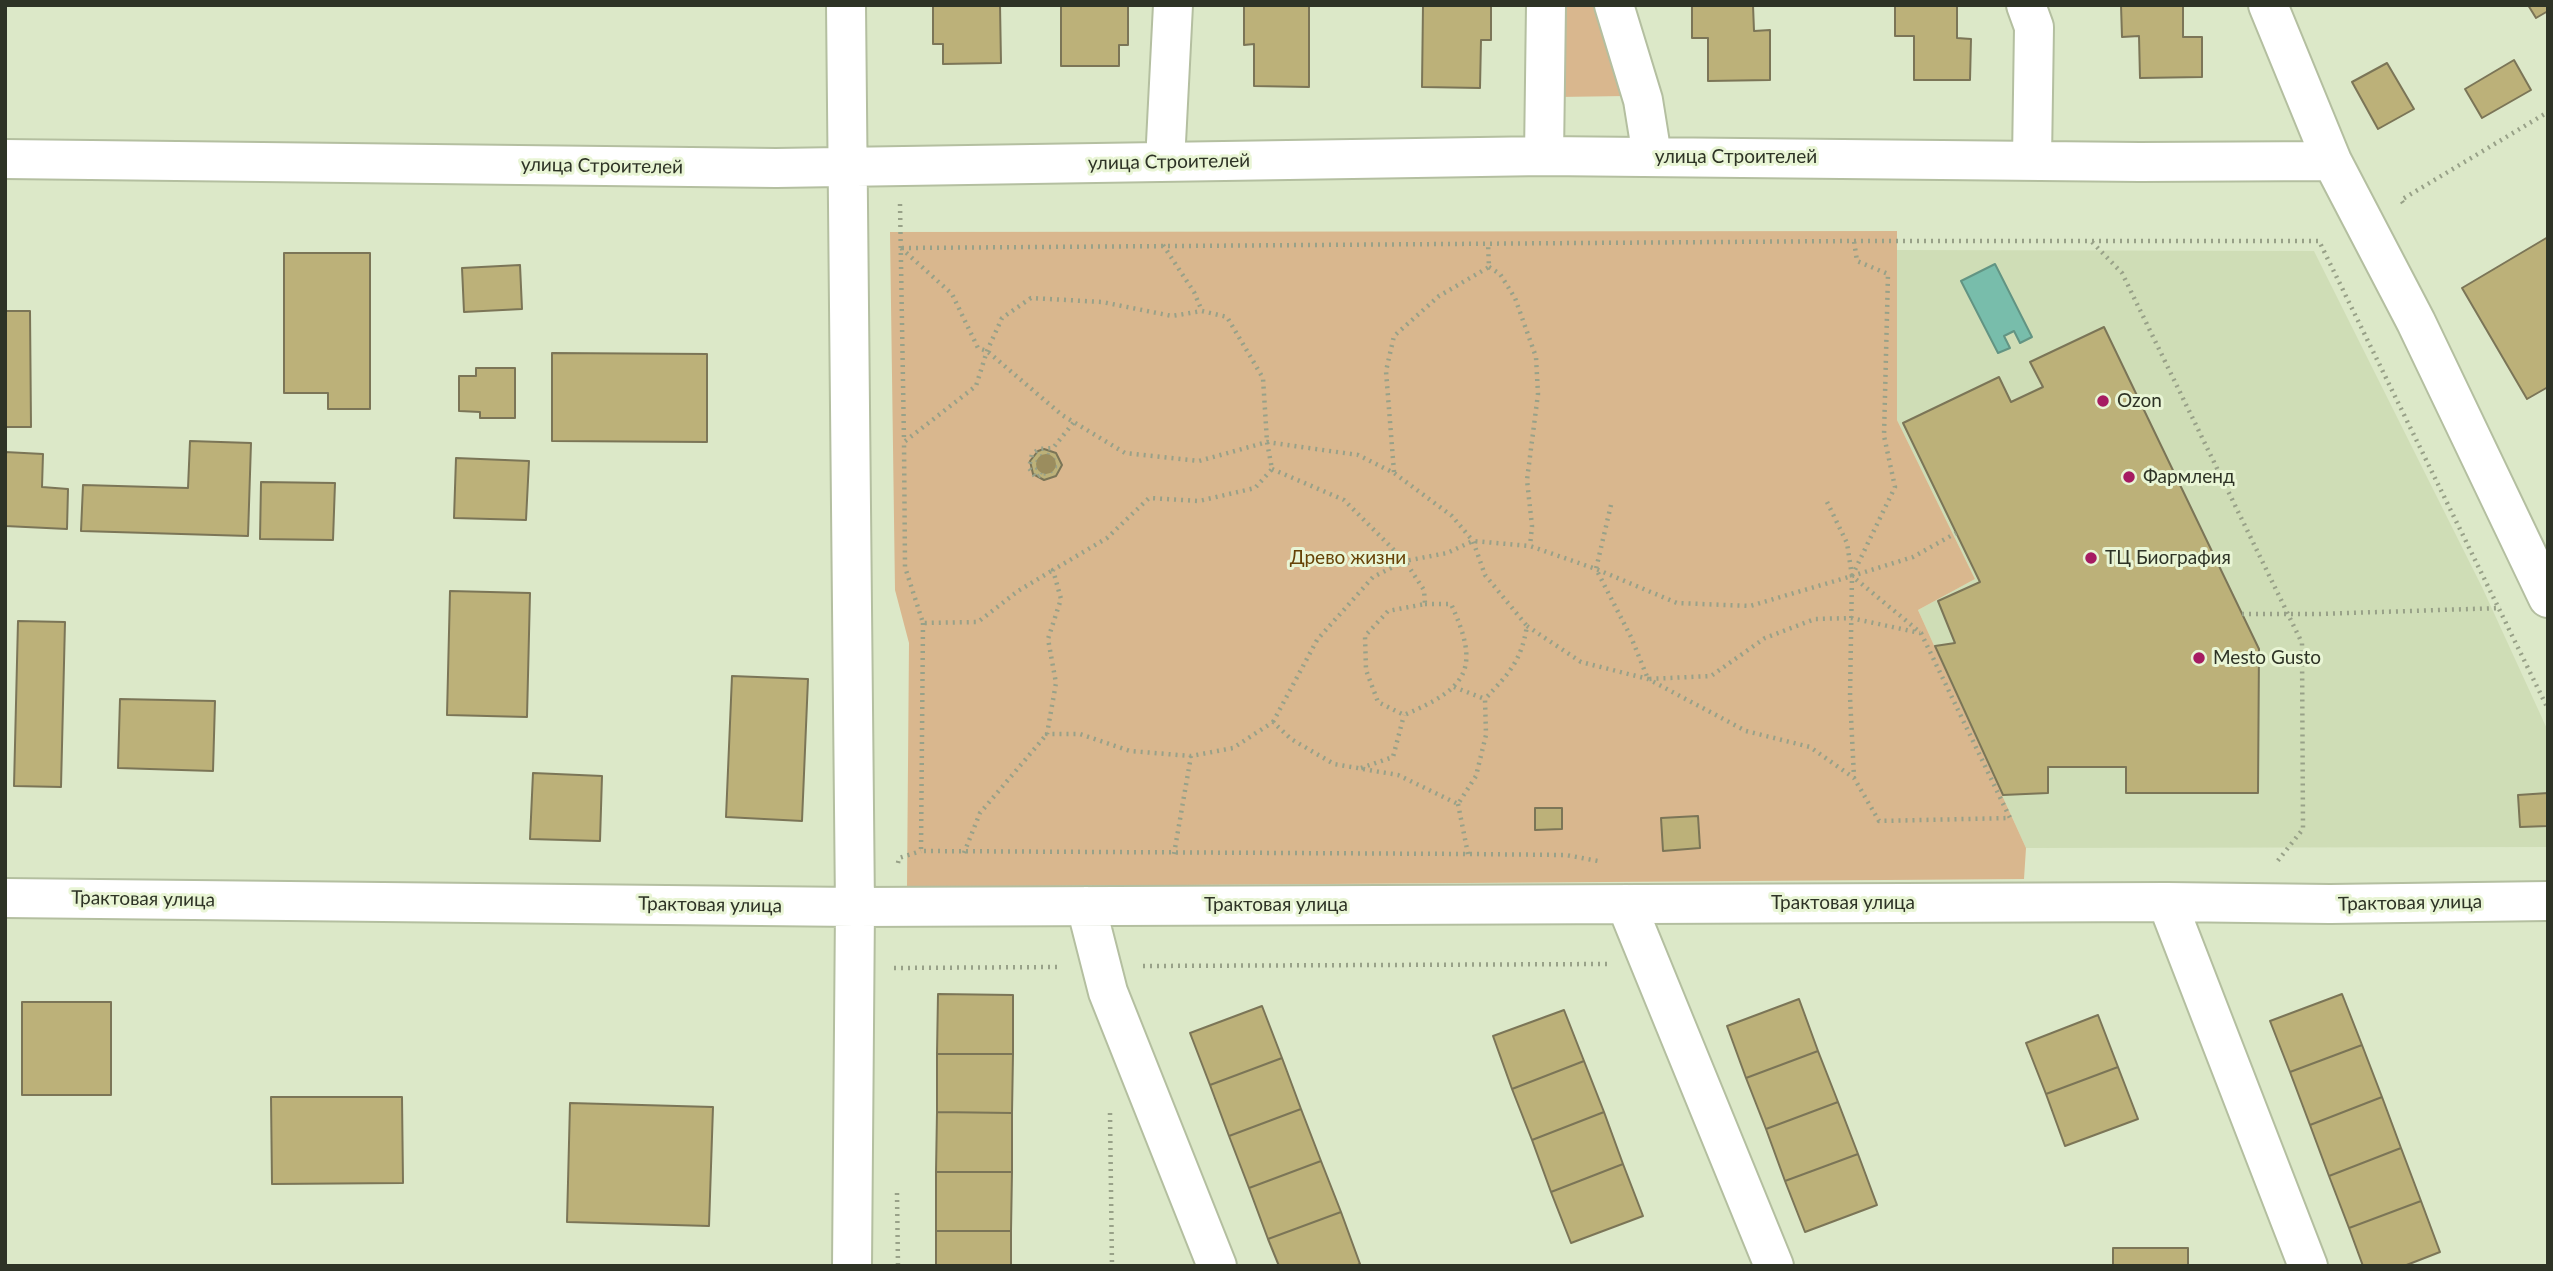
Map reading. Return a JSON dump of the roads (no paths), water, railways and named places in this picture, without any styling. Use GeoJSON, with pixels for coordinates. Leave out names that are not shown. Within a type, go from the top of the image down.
{"type":"FeatureCollection","features":[{"type":"Feature","properties":{"kind":"street"},"geometry":{"type":"LineString","coordinates":[[846,5],[855,907],[852,1266]]}},
{"type":"Feature","properties":{"kind":"street"},"geometry":{"type":"LineString","coordinates":[[1165,162],[1173,5]]}},
{"type":"Feature","properties":{"kind":"street"},"geometry":{"type":"LineString","coordinates":[[1544,156],[1546,5]]}},
{"type":"Feature","properties":{"kind":"street"},"geometry":{"type":"LineString","coordinates":[[1614,5],[1643,100],[1652,156]]}},
{"type":"Feature","properties":{"kind":"street"},"geometry":{"type":"LineString","coordinates":[[2026,5],[2034,27],[2032,159]]}},
{"type":"Feature","properties":{"kind":"street"},"geometry":{"type":"LineString","coordinates":[[2268,5],[2332,161],[2416,322],[2548,598]]}},
{"type":"Feature","properties":{"kind":"street","name":"улица Строителей"},"geometry":{"type":"LineString","coordinates":[[5,159],[776,168],[1544,156],[2140,162],[2332,161]]}},
{"type":"Feature","properties":{"kind":"street","name":"Трактовая улица"},"geometry":{"type":"LineString","coordinates":[[5,898],[855,907],[2167,902],[2330,904],[2548,901]]}},
{"type":"Feature","properties":{"kind":"street"},"geometry":{"type":"LineString","coordinates":[[2167,902],[2306,1264]]}},
{"type":"Feature","properties":{"kind":"street"},"geometry":{"type":"LineString","coordinates":[[1626,904],[1774,1266]]}},
{"type":"Feature","properties":{"kind":"street"},"geometry":{"type":"LineString","coordinates":[[1086,906],[1108,992],[1217,1266]]}},
{"type":"Feature","properties":{"kind":"water"},"geometry":{"type":"Polygon","coordinates":[[[1995,264],[2032,337],[2020,343],[2014,331],[2004,336],[2010,348],[1998,353],[1961,281],[1995,264]]]}},
{"type":"Feature","properties":{"kind":"place","name":"Ozon"},"geometry":{"type":"Point","coordinates":[2103,401]}},
{"type":"Feature","properties":{"kind":"place","name":"Фармленд"},"geometry":{"type":"Point","coordinates":[2129,477]}},
{"type":"Feature","properties":{"kind":"place","name":"ТЦ Биография"},"geometry":{"type":"Point","coordinates":[2091,558]}},
{"type":"Feature","properties":{"kind":"place","name":"Mesto Gusto"},"geometry":{"type":"Point","coordinates":[2199,658]}},
{"type":"Feature","properties":{"kind":"park label","name":"Древо жизни"},"geometry":{"type":"Point","coordinates":[1348,558]}}]}
